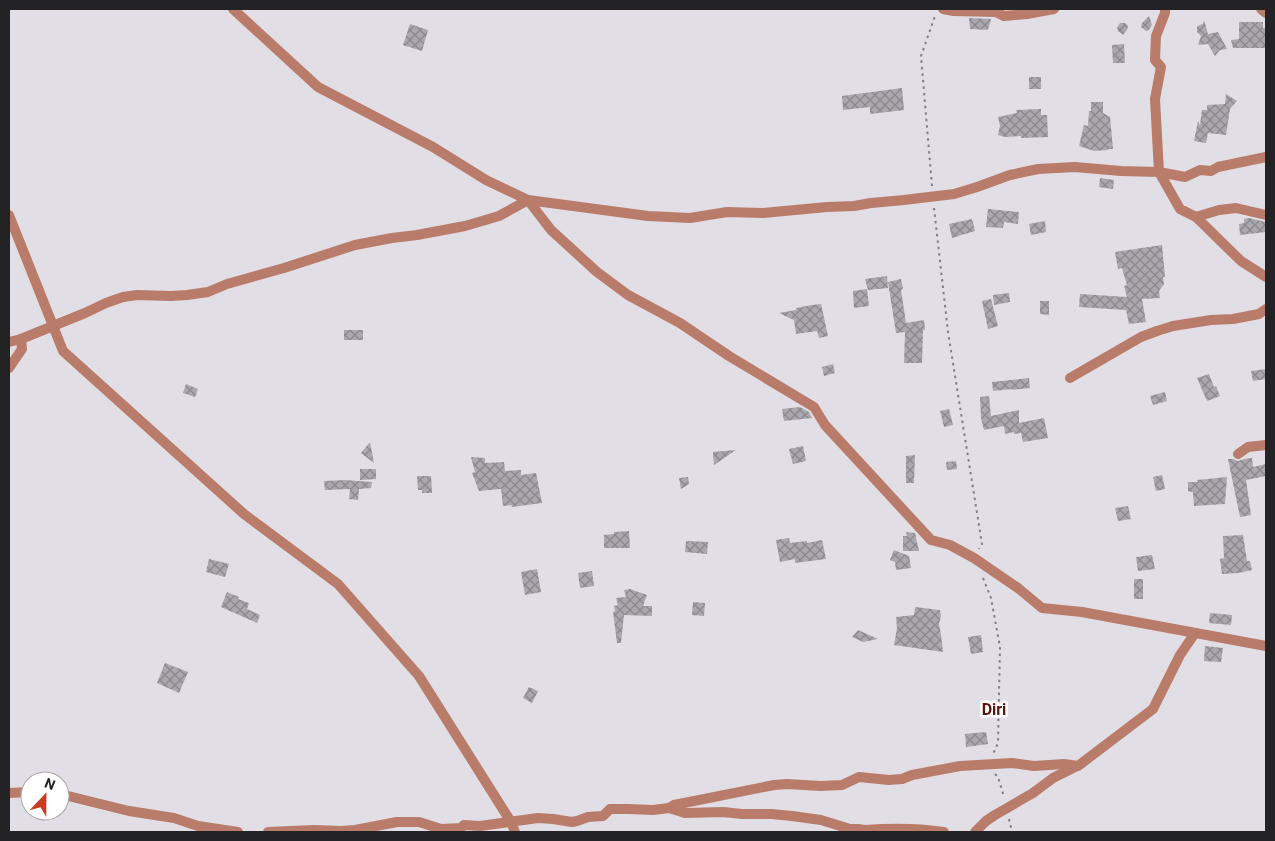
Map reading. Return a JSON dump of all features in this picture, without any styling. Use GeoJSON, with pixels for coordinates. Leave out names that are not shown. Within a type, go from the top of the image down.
{"type":"FeatureCollection","features":[{"type":"Feature","properties":{"kind":"street"},"geometry":{"type":"LineString","coordinates":[[233,9],[318,87],[433,147],[486,180],[528,200],[648,216],[690,218],[727,212],[763,213],[854,206],[954,194],[1010,175],[1038,169],[1075,167],[1159,172],[1185,177],[1200,170],[1211,171],[1218,167],[1266,157]]}},
{"type":"Feature","properties":{"kind":"street"},"geometry":{"type":"LineString","coordinates":[[943,9],[954,11],[984,10],[996,12],[1004,16],[1054,9]]}},
{"type":"Feature","properties":{"kind":"street"},"geometry":{"type":"LineString","coordinates":[[1165,9],[1156,36],[1155,60],[1161,67],[1156,99],[1159,172],[1180,209],[1196,216],[1241,261],[1266,277]]}},
{"type":"Feature","properties":{"kind":"street"},"geometry":{"type":"LineString","coordinates":[[1261,9],[1266,13]]}},
{"type":"Feature","properties":{"kind":"street"},"geometry":{"type":"LineString","coordinates":[[9,342],[21,339],[85,313],[106,302],[123,297],[137,294],[171,296],[208,292],[227,284],[355,245],[417,235],[500,216],[528,200]]}},
{"type":"Feature","properties":{"kind":"street"},"geometry":{"type":"LineString","coordinates":[[528,200],[551,230],[597,272],[628,295],[680,323],[729,356],[814,407],[825,425],[931,540],[950,545],[974,558],[1018,588],[1042,608],[1082,612],[1266,646]]}},
{"type":"Feature","properties":{"kind":"street"},"geometry":{"type":"LineString","coordinates":[[1196,216],[1236,208],[1266,215]]}},
{"type":"Feature","properties":{"kind":"street"},"geometry":{"type":"LineString","coordinates":[[9,216],[63,352],[244,514],[338,584],[419,676],[511,822],[515,832]]}},
{"type":"Feature","properties":{"kind":"street"},"geometry":{"type":"LineString","coordinates":[[1070,378],[1141,337],[1157,331],[1173,326],[1259,314],[1266,309]]}},
{"type":"Feature","properties":{"kind":"street"},"geometry":{"type":"LineString","coordinates":[[9,368],[22,349],[21,339]]}},
{"type":"Feature","properties":{"kind":"street"},"geometry":{"type":"LineString","coordinates":[[1238,454],[1248,447],[1266,445]]}},
{"type":"Feature","properties":{"kind":"street"},"geometry":{"type":"LineString","coordinates":[[975,832],[986,821],[1006,808],[1033,793],[1053,778],[1078,766],[1153,709],[1180,655],[1195,633]]}},
{"type":"Feature","properties":{"kind":"street"},"geometry":{"type":"LineString","coordinates":[[268,832],[341,831],[388,825],[397,822],[419,822],[441,829],[538,818],[572,822],[588,817],[603,816],[610,809],[653,810],[669,808],[674,805],[774,785],[804,784],[821,786],[842,784],[859,777],[889,780],[902,779],[912,775],[960,766],[989,764],[1012,763],[1034,766],[1064,764],[1078,766]]}},
{"type":"Feature","properties":{"kind":"street"},"geometry":{"type":"LineString","coordinates":[[70,796],[130,811],[174,818],[198,826],[238,832]]}},
{"type":"Feature","properties":{"kind":"street"},"geometry":{"type":"LineString","coordinates":[[669,808],[685,813],[723,812],[799,817],[821,820],[850,829],[911,828],[944,832]]}},
{"type":"Feature","properties":{"kind":"path"},"geometry":{"type":"LineString","coordinates":[[937,9],[921,56],[933,196],[948,332],[982,544],[974,558],[992,598],[1000,647],[998,743],[989,764],[998,777],[1012,832]]}},
{"type":"Feature","properties":{"kind":"building"},"geometry":{"type":"Polygon","coordinates":[[[1149,16],[1152,25],[1146,31],[1141,27],[1142,23],[1149,16]]]}},
{"type":"Feature","properties":{"kind":"building"},"geometry":{"type":"Polygon","coordinates":[[[969,18],[991,19],[988,30],[970,29],[969,18]]]}},
{"type":"Feature","properties":{"kind":"building"},"geometry":{"type":"Polygon","coordinates":[[[1204,20],[1208,34],[1218,32],[1227,49],[1220,50],[1215,56],[1208,44],[1198,45],[1201,36],[1197,32],[1197,27],[1203,24],[1204,20]]]}},
{"type":"Feature","properties":{"kind":"building"},"geometry":{"type":"Polygon","coordinates":[[[1239,22],[1263,22],[1263,28],[1266,28],[1266,48],[1233,48],[1231,40],[1239,39],[1239,22]]]}},
{"type":"Feature","properties":{"kind":"building"},"geometry":{"type":"Polygon","coordinates":[[[1120,23],[1125,23],[1128,26],[1123,35],[1117,28],[1120,23]]]}},
{"type":"Feature","properties":{"kind":"building"},"geometry":{"type":"Polygon","coordinates":[[[410,24],[428,30],[422,51],[403,45],[410,24]]]}},
{"type":"Feature","properties":{"kind":"building"},"geometry":{"type":"Polygon","coordinates":[[[1124,44],[1125,63],[1113,63],[1112,45],[1124,44]]]}},
{"type":"Feature","properties":{"kind":"building"},"geometry":{"type":"Polygon","coordinates":[[[1029,77],[1041,77],[1041,89],[1029,89],[1029,77]]]}},
{"type":"Feature","properties":{"kind":"building"},"geometry":{"type":"Polygon","coordinates":[[[902,88],[904,110],[870,114],[870,107],[843,110],[842,96],[902,88]]]}},
{"type":"Feature","properties":{"kind":"building"},"geometry":{"type":"Polygon","coordinates":[[[1226,94],[1237,101],[1230,109],[1226,135],[1208,133],[1206,143],[1194,141],[1198,121],[1200,125],[1202,110],[1207,110],[1207,105],[1225,104],[1226,94]]]}},
{"type":"Feature","properties":{"kind":"building"},"geometry":{"type":"Polygon","coordinates":[[[1091,102],[1103,102],[1103,113],[1110,117],[1113,149],[1094,151],[1079,146],[1084,125],[1088,126],[1091,102]]]}},
{"type":"Feature","properties":{"kind":"building"},"geometry":{"type":"Polygon","coordinates":[[[1041,109],[1041,115],[1047,115],[1048,137],[1021,138],[1021,136],[1005,137],[998,135],[1000,126],[998,117],[1017,113],[1016,110],[1041,109]]]}},
{"type":"Feature","properties":{"kind":"building"},"geometry":{"type":"Polygon","coordinates":[[[1100,178],[1114,180],[1113,189],[1099,187],[1100,178]]]}},
{"type":"Feature","properties":{"kind":"building"},"geometry":{"type":"Polygon","coordinates":[[[988,209],[1019,212],[1018,224],[1004,222],[1003,228],[986,227],[988,209]]]}},
{"type":"Feature","properties":{"kind":"building"},"geometry":{"type":"Polygon","coordinates":[[[1249,218],[1266,222],[1266,232],[1240,235],[1239,224],[1244,223],[1244,219],[1249,218]]]}},
{"type":"Feature","properties":{"kind":"building"},"geometry":{"type":"Polygon","coordinates":[[[972,219],[975,231],[952,238],[949,224],[972,219]]]}},
{"type":"Feature","properties":{"kind":"building"},"geometry":{"type":"Polygon","coordinates":[[[1045,221],[1046,232],[1031,235],[1029,224],[1045,221]]]}},
{"type":"Feature","properties":{"kind":"building"},"geometry":{"type":"Polygon","coordinates":[[[1162,245],[1164,284],[1159,291],[1160,298],[1142,299],[1146,322],[1129,324],[1126,310],[1079,307],[1080,294],[1127,297],[1124,286],[1127,285],[1122,268],[1118,269],[1115,252],[1162,245]]]}},
{"type":"Feature","properties":{"kind":"building"},"geometry":{"type":"Polygon","coordinates":[[[887,276],[888,288],[868,290],[865,279],[887,276]]]}},
{"type":"Feature","properties":{"kind":"building"},"geometry":{"type":"Polygon","coordinates":[[[901,279],[906,323],[924,320],[922,363],[904,363],[905,332],[896,333],[888,282],[901,279]]]}},
{"type":"Feature","properties":{"kind":"building"},"geometry":{"type":"Polygon","coordinates":[[[867,289],[869,306],[854,308],[853,291],[867,289]]]}},
{"type":"Feature","properties":{"kind":"building"},"geometry":{"type":"Polygon","coordinates":[[[1009,293],[1010,302],[994,305],[993,295],[1009,293]]]}},
{"type":"Feature","properties":{"kind":"building"},"geometry":{"type":"Polygon","coordinates":[[[991,299],[998,326],[988,329],[982,301],[991,299]]]}},
{"type":"Feature","properties":{"kind":"building"},"geometry":{"type":"Polygon","coordinates":[[[1040,301],[1049,301],[1049,315],[1040,314],[1040,301]]]}},
{"type":"Feature","properties":{"kind":"building"},"geometry":{"type":"Polygon","coordinates":[[[821,304],[828,336],[819,338],[817,331],[796,334],[794,320],[779,313],[796,310],[796,308],[821,304]]]}},
{"type":"Feature","properties":{"kind":"building"},"geometry":{"type":"Polygon","coordinates":[[[344,330],[363,330],[363,340],[344,340],[344,330]]]}},
{"type":"Feature","properties":{"kind":"building"},"geometry":{"type":"Polygon","coordinates":[[[833,364],[835,373],[824,376],[822,367],[833,364]]]}},
{"type":"Feature","properties":{"kind":"building"},"geometry":{"type":"Polygon","coordinates":[[[1266,369],[1266,379],[1253,381],[1251,371],[1266,369]]]}},
{"type":"Feature","properties":{"kind":"building"},"geometry":{"type":"Polygon","coordinates":[[[1209,374],[1220,396],[1207,401],[1197,378],[1209,374]]]}},
{"type":"Feature","properties":{"kind":"building"},"geometry":{"type":"Polygon","coordinates":[[[1029,378],[1030,388],[993,391],[992,382],[1029,378]]]}},
{"type":"Feature","properties":{"kind":"building"},"geometry":{"type":"Polygon","coordinates":[[[186,384],[198,389],[195,397],[183,393],[186,384]]]}},
{"type":"Feature","properties":{"kind":"building"},"geometry":{"type":"Polygon","coordinates":[[[1165,392],[1167,401],[1153,405],[1150,396],[1165,392]]]}},
{"type":"Feature","properties":{"kind":"building"},"geometry":{"type":"Polygon","coordinates":[[[989,396],[991,416],[1019,410],[1019,423],[1044,418],[1048,438],[1023,442],[1021,433],[1005,434],[1004,426],[984,430],[981,418],[980,397],[989,396]]]}},
{"type":"Feature","properties":{"kind":"building"},"geometry":{"type":"Polygon","coordinates":[[[800,407],[809,412],[812,418],[784,421],[782,409],[800,407]]]}},
{"type":"Feature","properties":{"kind":"building"},"geometry":{"type":"Polygon","coordinates":[[[949,409],[953,425],[944,427],[940,411],[949,409]]]}},
{"type":"Feature","properties":{"kind":"building"},"geometry":{"type":"Polygon","coordinates":[[[370,442],[374,463],[361,453],[370,442]]]}},
{"type":"Feature","properties":{"kind":"building"},"geometry":{"type":"Polygon","coordinates":[[[803,446],[806,461],[793,464],[789,449],[803,446]]]}},
{"type":"Feature","properties":{"kind":"building"},"geometry":{"type":"Polygon","coordinates":[[[736,450],[714,465],[713,452],[736,450]]]}},
{"type":"Feature","properties":{"kind":"building"},"geometry":{"type":"Polygon","coordinates":[[[915,455],[914,483],[906,483],[906,456],[915,455]]]}},
{"type":"Feature","properties":{"kind":"building"},"geometry":{"type":"Polygon","coordinates":[[[471,457],[485,458],[485,463],[504,462],[505,471],[521,470],[521,475],[536,473],[542,503],[512,507],[511,505],[503,506],[501,489],[479,491],[472,473],[475,472],[471,457]]]}},
{"type":"Feature","properties":{"kind":"building"},"geometry":{"type":"Polygon","coordinates":[[[1252,458],[1253,467],[1266,464],[1266,476],[1246,480],[1251,515],[1240,517],[1228,459],[1238,461],[1252,458]]]}},
{"type":"Feature","properties":{"kind":"building"},"geometry":{"type":"Polygon","coordinates":[[[956,461],[957,469],[947,470],[946,462],[956,461]]]}},
{"type":"Feature","properties":{"kind":"building"},"geometry":{"type":"Polygon","coordinates":[[[360,469],[376,469],[376,479],[360,480],[360,469]]]}},
{"type":"Feature","properties":{"kind":"building"},"geometry":{"type":"Polygon","coordinates":[[[1162,475],[1165,489],[1156,491],[1153,477],[1162,475]]]}},
{"type":"Feature","properties":{"kind":"building"},"geometry":{"type":"Polygon","coordinates":[[[417,476],[431,476],[432,493],[422,493],[422,490],[418,490],[417,476]]]}},
{"type":"Feature","properties":{"kind":"building"},"geometry":{"type":"Polygon","coordinates":[[[688,477],[689,484],[681,489],[679,478],[688,477]]]}},
{"type":"Feature","properties":{"kind":"building"},"geometry":{"type":"Polygon","coordinates":[[[1227,477],[1225,504],[1194,506],[1193,492],[1188,491],[1188,482],[1227,477]]]}},
{"type":"Feature","properties":{"kind":"building"},"geometry":{"type":"Polygon","coordinates":[[[324,481],[372,482],[371,488],[359,489],[358,500],[349,499],[350,489],[325,490],[324,481]]]}},
{"type":"Feature","properties":{"kind":"building"},"geometry":{"type":"Polygon","coordinates":[[[1128,506],[1131,519],[1118,521],[1115,508],[1128,506]]]}},
{"type":"Feature","properties":{"kind":"building"},"geometry":{"type":"Polygon","coordinates":[[[629,531],[630,548],[604,548],[604,535],[629,531]]]}},
{"type":"Feature","properties":{"kind":"building"},"geometry":{"type":"Polygon","coordinates":[[[906,532],[915,533],[919,551],[903,551],[903,536],[907,536],[906,532]]]}},
{"type":"Feature","properties":{"kind":"building"},"geometry":{"type":"Polygon","coordinates":[[[1243,535],[1247,561],[1250,561],[1252,570],[1222,574],[1220,559],[1224,558],[1223,536],[1243,535]]]}},
{"type":"Feature","properties":{"kind":"building"},"geometry":{"type":"Polygon","coordinates":[[[789,538],[790,543],[807,541],[807,543],[822,540],[826,559],[795,563],[795,559],[780,562],[776,540],[789,538]]]}},
{"type":"Feature","properties":{"kind":"building"},"geometry":{"type":"Polygon","coordinates":[[[686,541],[708,542],[707,554],[685,552],[686,541]]]}},
{"type":"Feature","properties":{"kind":"building"},"geometry":{"type":"Polygon","coordinates":[[[894,550],[909,556],[911,568],[896,570],[895,562],[890,560],[894,550]]]}},
{"type":"Feature","properties":{"kind":"building"},"geometry":{"type":"Polygon","coordinates":[[[1152,555],[1155,569],[1138,571],[1136,557],[1152,555]]]}},
{"type":"Feature","properties":{"kind":"building"},"geometry":{"type":"Polygon","coordinates":[[[209,559],[229,564],[225,577],[206,572],[209,559]]]}},
{"type":"Feature","properties":{"kind":"building"},"geometry":{"type":"Polygon","coordinates":[[[537,569],[541,592],[525,595],[521,572],[537,569]]]}},
{"type":"Feature","properties":{"kind":"building"},"geometry":{"type":"Polygon","coordinates":[[[592,571],[594,586],[580,588],[578,573],[592,571]]]}},
{"type":"Feature","properties":{"kind":"building"},"geometry":{"type":"Polygon","coordinates":[[[1134,579],[1143,579],[1143,599],[1134,599],[1134,579]]]}},
{"type":"Feature","properties":{"kind":"building"},"geometry":{"type":"Polygon","coordinates":[[[630,589],[647,595],[643,606],[652,606],[652,616],[624,615],[621,643],[617,643],[614,606],[618,605],[616,598],[626,597],[624,590],[630,589]]]}},
{"type":"Feature","properties":{"kind":"building"},"geometry":{"type":"Polygon","coordinates":[[[227,592],[249,603],[247,609],[260,615],[257,623],[221,607],[227,592]]]}},
{"type":"Feature","properties":{"kind":"building"},"geometry":{"type":"Polygon","coordinates":[[[693,602],[705,603],[704,616],[692,615],[693,602]]]}},
{"type":"Feature","properties":{"kind":"building"},"geometry":{"type":"Polygon","coordinates":[[[915,607],[940,610],[939,624],[943,652],[894,645],[897,628],[896,617],[914,615],[915,607]]]}},
{"type":"Feature","properties":{"kind":"building"},"geometry":{"type":"Polygon","coordinates":[[[1210,613],[1232,615],[1231,625],[1209,623],[1210,613]]]}},
{"type":"Feature","properties":{"kind":"building"},"geometry":{"type":"Polygon","coordinates":[[[858,630],[878,639],[863,642],[852,637],[858,630]]]}},
{"type":"Feature","properties":{"kind":"building"},"geometry":{"type":"Polygon","coordinates":[[[981,635],[983,652],[971,654],[968,637],[981,635]]]}},
{"type":"Feature","properties":{"kind":"building"},"geometry":{"type":"Polygon","coordinates":[[[1205,646],[1223,648],[1221,662],[1204,661],[1205,646]]]}},
{"type":"Feature","properties":{"kind":"building"},"geometry":{"type":"Polygon","coordinates":[[[165,663],[188,672],[179,693],[157,683],[165,663]]]}},
{"type":"Feature","properties":{"kind":"building"},"geometry":{"type":"Polygon","coordinates":[[[529,687],[538,691],[532,703],[523,698],[529,687]]]}},
{"type":"Feature","properties":{"kind":"building"},"geometry":{"type":"Polygon","coordinates":[[[986,732],[988,744],[966,747],[965,734],[986,732]]]}},
{"type":"Feature","properties":{"kind":"district","name":"Diri"},"geometry":{"type":"Point","coordinates":[994,709]}}]}
